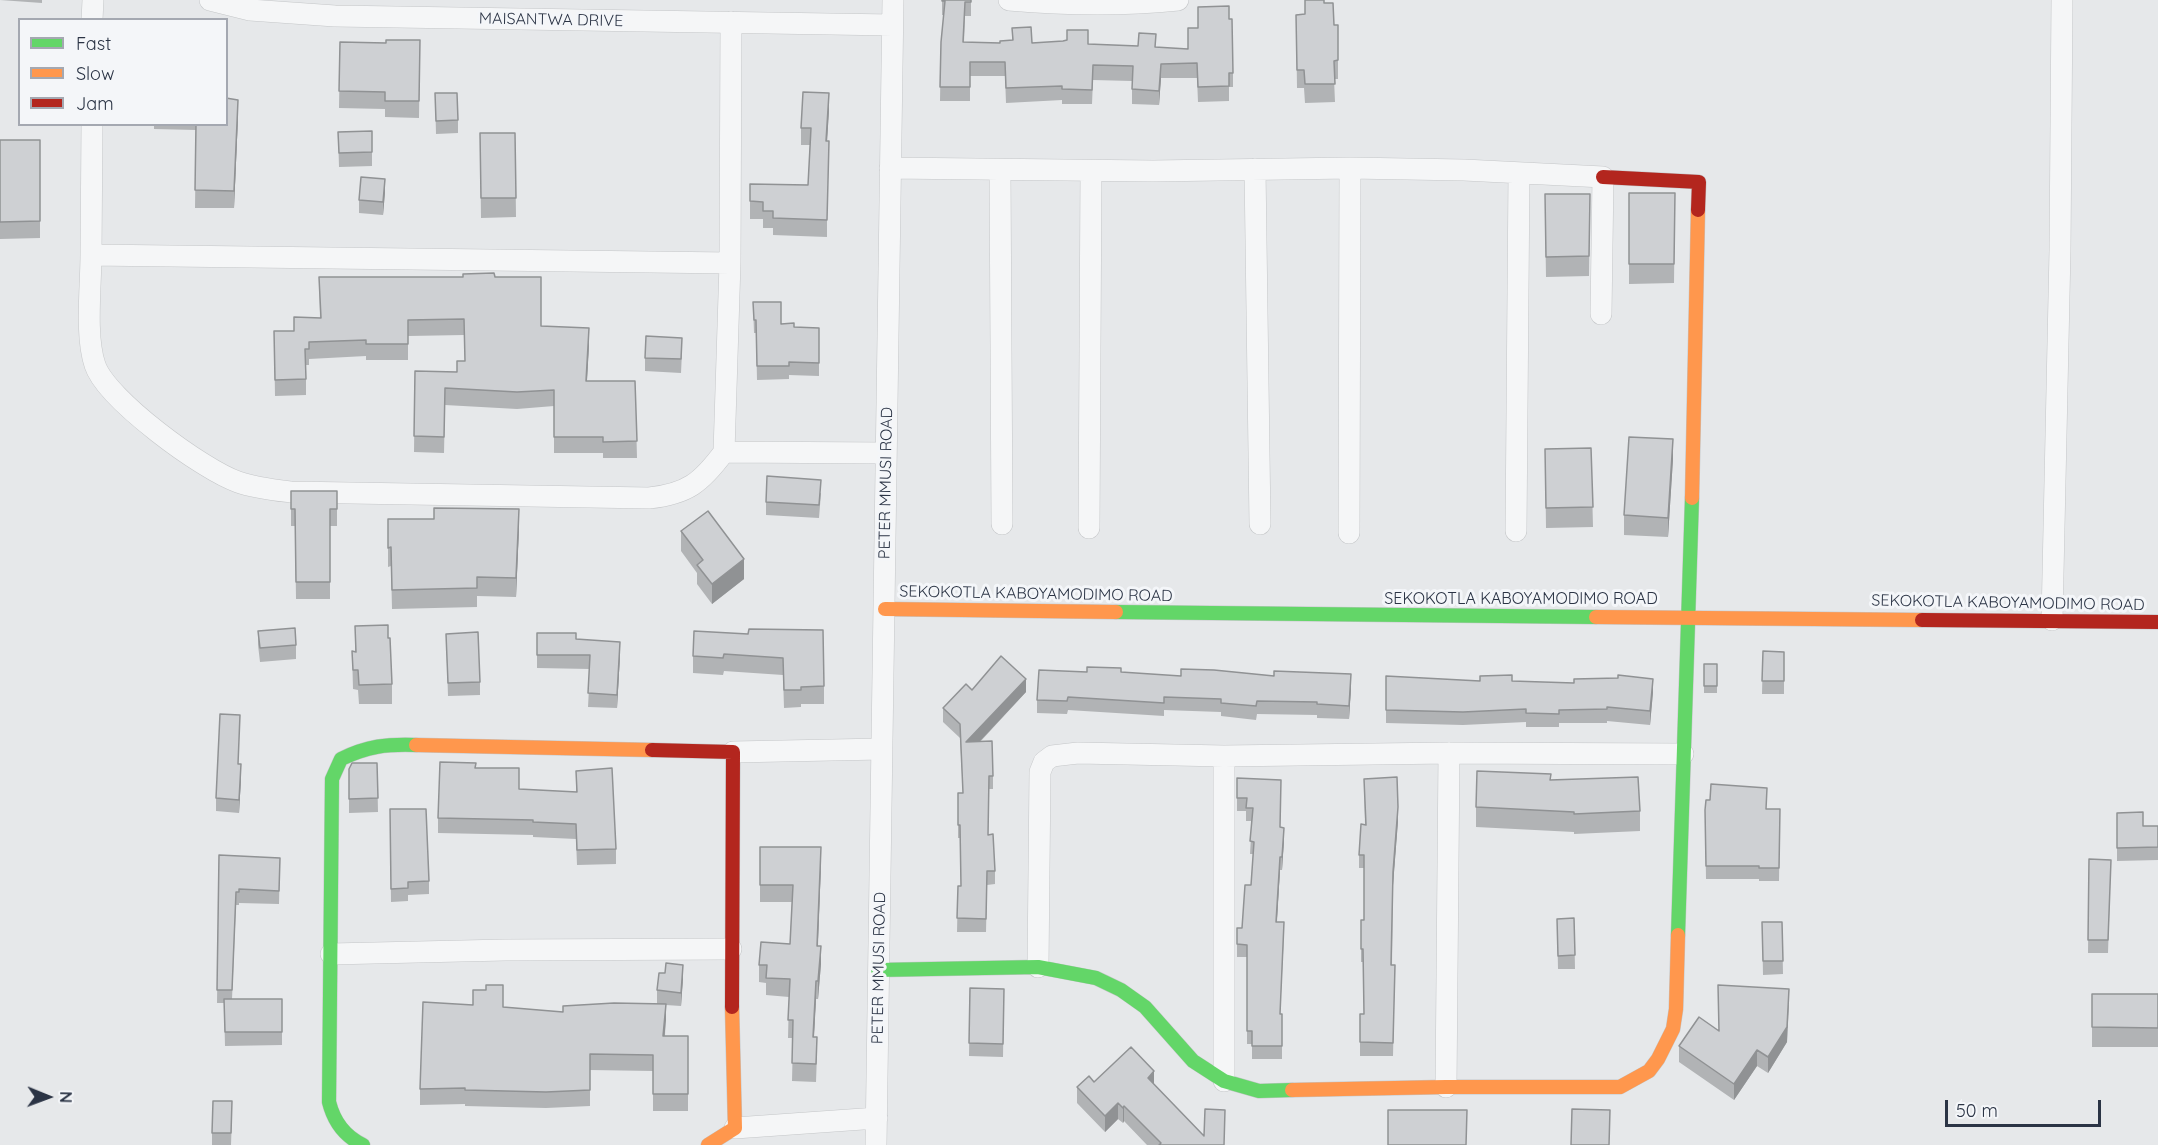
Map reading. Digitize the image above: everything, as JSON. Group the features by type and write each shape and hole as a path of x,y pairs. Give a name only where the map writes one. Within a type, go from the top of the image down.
{"street":[{"path":"93,0 93,18"},
{"name":"MAISANTWA DRIVE","path":"210,0 335,16 892,25"},
{"name":"PETER MMUSI ROAD","path":"876,1145 893,0"},
{"path":"1009,0 1064,5 1134,5 1178,0"},
{"path":"2052,620 2060,250 2062,0"},
{"path":"92,126 90,345 95,366 104,382 134,413 201,462 238,482 265,489 291,492 649,498 672,496 684,491 712,468 724,452 730,263 731,22"},
{"path":"878,970 1038,967 1096,978 1121,990 1145,1007 1193,1061 1224,1081 1259,1091 1446,1087 1620,1087 1648,1071 1658,1059 1673,1029 1676,1010 1689,617 1699,182 1350,168 1091,171 890,168"},
{"path":"1349,533 1350,168"},
{"path":"1255,169 1260,524"},
{"path":"1000,170 1002,524"},
{"path":"1089,528 1091,171"},
{"path":"1516,531 1519,173"},
{"path":"1601,314 1603,177"},
{"path":"91,255 730,263"},
{"path":"724,452 886,453"},
{"name":"SEKOKOTLA KABOYAMODIMO ROAD","path":"885,609 2158,622"},
{"path":"363,1145 340,1129 332,1114 330,1102 332,779 341,759 360,750 386,744 733,752 882,749"},
{"path":"733,752 731,949 735,1128"},
{"path":"1038,967 1040,772 1044,762 1052,756 1078,753 1224,756 1449,753 1683,754"},
{"path":"1446,1087 1449,753"},
{"path":"1224,756 1224,1081"},
{"path":"331,954 505,950 731,949"},
{"path":"708,1145 735,1128 876,1118"}],"building":[{"path":"942,0 971,0 971,2 965,2 963,42 1000,43 1000,41 1013,40 1012,28 1031,27 1032,43 1063,41 1067,40 1067,30 1088,30 1088,44 1138,46 1139,33 1156,34 1155,47 1188,49 1188,28 1198,28 1198,7 1229,6 1229,19 1232,19 1233,73 1229,73 1229,86 1198,87 1197,63 1161,64 1159,91 1132,89 1133,66 1093,65 1092,90 1062,89 1062,86 1006,88 1005,62 970,62 970,87 940,87 945,1"},
{"path":"1305,0 1324,0 1324,3 1333,3 1334,25 1338,25 1338,60 1334,61 1335,84 1305,84 1304,70 1297,70 1296,15 1305,14"},
{"path":"386,40 420,40 419,101 385,101 385,92 339,91 340,42 386,43"},
{"path":"803,92 829,93 826,141 829,141 827,220 773,218 773,211 763,211 763,202 750,201 750,184 808,185 811,128 801,128"},
{"path":"435,93 457,93 458,120 436,121"},
{"path":"228,98 238,100 234,191 195,190 196,126 228,126"},
{"path":"372,131 372,152 339,153 338,132"},
{"path":"480,133 515,133 516,198 481,198"},
{"path":"0,140 40,140 40,221 0,222"},
{"path":"361,177 385,179 383,202 359,200"},
{"path":"1629,193 1675,193 1674,264 1629,264"},
{"path":"1545,194 1590,194 1589,256 1546,257"},
{"path":"494,273 495,277 541,277 541,326 589,328 586,381 635,381 637,441 603,442 603,437 554,437 554,390 517,392 445,388 444,437 414,436 415,371 457,372 457,361 465,361 464,319 408,320 408,344 366,344 366,340 309,342 309,349 305,349 306,379 275,380 274,331 294,331 294,317 321,318 319,277 463,277 463,274"},
{"path":"753,302 781,302 781,324 794,323 794,327 819,328 819,363 789,362 789,366 757,366 756,320 754,320"},
{"path":"646,336 682,338 681,359 645,358"},
{"path":"1629,437 1673,439 1668,518 1624,515"},
{"path":"1591,448 1593,507 1546,508 1545,449"},
{"path":"767,476 821,480 819,505 766,502"},
{"path":"291,491 337,491 337,509 330,509 330,582 296,582 295,509 291,509"},
{"path":"434,508 519,509 516,578 477,577 477,588 392,590 388,519 434,519"},
{"path":"708,511 744,559 712,584 697,565 703,560 681,531"},
{"path":"388,625 392,684 359,685 358,670 353,670 352,651 356,652 355,626"},
{"path":"295,628 296,645 260,648 258,631"},
{"path":"749,629 823,630 824,686 784,690 783,658 724,654 723,658 693,656 694,631 748,634"},
{"path":"478,632 480,682 448,683 446,634"},
{"path":"537,633 576,633 576,639 620,642 617,695 588,693 590,655 537,655"},
{"path":"1763,651 1784,652 1784,681 1762,681"},
{"path":"1001,656 1026,679 966,742 992,741 993,776 989,776 988,835 993,834 995,871 987,871 986,919 957,918 958,886 961,886 958,793 963,793 960,724 943,708 966,684 972,690"},
{"path":"1704,664 1717,664 1717,686 1704,686"},
{"path":"1087,667 1121,668 1121,672 1181,676 1181,669 1274,676 1274,671 1351,674 1349,706 1317,704 1317,702 1257,701 1256,706 1221,703 1221,699 1164,697 1164,703 1068,697 1067,701 1037,700 1039,670 1087,672"},
{"path":"1512,675 1512,681 1574,683 1574,679 1618,678 1618,675 1653,679 1650,711 1607,707 1607,709 1559,710 1559,714 1526,713 1526,709 1463,712 1386,710 1386,676 1480,681 1480,676"},
{"path":"220,714 240,715 239,800 216,798"},
{"path":"440,762 476,763 475,768 519,768 519,789 577,792 576,771 612,768 616,849 577,850 576,824 533,822 533,820 438,818"},
{"path":"352,763 377,763 378,798 349,799 349,769"},
{"path":"1477,771 1551,774 1550,780 1638,777 1640,811 1574,814 1574,812 1476,807"},
{"path":"1397,777 1398,807 1393,872 1391,965 1395,965 1393,1043 1360,1042 1360,1014 1364,1014 1361,920 1364,920 1364,855 1359,855 1361,824 1366,825 1364,779"},
{"path":"1237,778 1281,780 1280,827 1284,828 1276,922 1284,922 1280,1014 1282,1014 1282,1046 1252,1046 1252,1031 1247,1031 1247,945 1237,944 1237,928 1242,928 1245,885 1251,885 1254,842 1250,841 1253,808 1246,808 1247,798 1237,798"},
{"path":"1711,784 1767,788 1766,809 1780,809 1779,868 1706,866 1705,810 1706,800 1710,800"},
{"path":"390,809 426,809 429,881 408,882 408,888 391,889"},
{"path":"2143,812 2143,826 2158,826 2158,847 2117,848 2117,813"},
{"path":"760,847 821,847 817,946 821,946 818,981 816,981 813,1037 817,1037 816,1064 792,1063 793,1020 788,1020 790,979 766,978 767,965 759,965 761,942 790,944 793,885 760,885"},
{"path":"219,855 280,858 279,891 239,889 239,892 236,892 232,990 217,990"},
{"path":"2089,859 2111,860 2108,940 2088,940"},
{"path":"1574,918 1575,955 1558,956 1557,919"},
{"path":"1762,922 1782,922 1783,961 1763,961"},
{"path":"666,963 683,965 681,993 657,990 659,973 665,973"},
{"path":"486,985 503,985 503,1007 563,1012 563,1006 614,1003 666,1004 663,1036 688,1036 688,1094 653,1094 653,1055 590,1054 590,1090 546,1092 465,1090 465,1088 420,1089 423,1002 473,1005 473,990 486,990"},
{"path":"1718,985 1789,989 1787,1027 1768,1057 1757,1050 1734,1084 1679,1046 1699,1017 1719,1031"},
{"path":"970,988 1004,989 1003,1044 969,1043"},
{"path":"2092,994 2158,994 2158,1028 2092,1027"},
{"path":"224,999 282,999 282,1032 225,1032"},
{"path":"1131,1047 1154,1071 1148,1078 1204,1136 1205,1109 1225,1110 1224,1145 1159,1145 1161,1143 1124,1106 1123,1108 1118,1103 1105,1116 1077,1087 1089,1076 1094,1082"},
{"path":"213,1101 232,1101 231,1133 212,1133"},
{"path":"1572,1109 1610,1110 1609,1145 1571,1145"},
{"path":"1388,1110 1467,1110 1466,1145 1388,1145"}],"traffic: fast":[{"path":"1678,935 1692,498"},
{"path":"1116,612 1596,617"},
{"path":"363,1145 341,1128 329,1102 332,779 341,759 360,751 395,745 416,745"},
{"path":"878,970 1038,967 1096,978 1121,990 1145,1007 1193,1061 1224,1081 1259,1091 1292,1090"}],"traffic: slow":[{"path":"1692,498 1698,210"},
{"path":"885,609 1116,612"},
{"path":"1596,617 1922,620"},
{"path":"416,745 652,750"},
{"path":"1292,1090 1620,1087 1649,1071 1658,1059 1673,1029 1676,1009 1678,935"},
{"path":"708,1145 735,1128 732,1007"}],"traffic: jam":[{"path":"1603,177 1699,182 1698,210"},
{"path":"1922,620 2158,622"},
{"path":"652,750 733,752 732,1007"}]}
